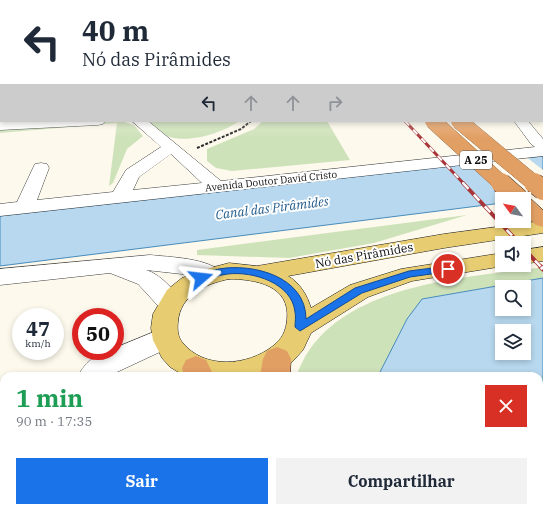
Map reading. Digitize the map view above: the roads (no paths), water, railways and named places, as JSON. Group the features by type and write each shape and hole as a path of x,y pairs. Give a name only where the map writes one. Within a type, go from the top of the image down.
{"highway":[{"name":"A 25","path":"434,122 511,192"},
{"name":"A 25","path":"460,122 543,190"},
{"path":"531,210 543,221"}],"main road":[{"name":"Nó das Pirâmides","path":"257,273 342,260 444,241 543,228"},
{"path":"531,256 543,254"},
{"path":"300,327 358,291 387,281 409,274 495,261"},
{"name":"Nó das Pirâmides","path":"198,372 180,360 167,343 163,325 167,308 178,293 192,282 210,274 229,271 267,275 282,284 294,296 300,311 300,327 293,344 276,368 240,372"}],"street":[{"path":"0,126 68,122"},
{"path":"139,122 218,187"},
{"path":"522,122 536,140 543,145"},
{"path":"120,196 132,174 176,151"},
{"name":"Avenida Doutor David Cristo","path":"0,210 543,152"},
{"path":"25,207 41,168"},
{"path":"0,277 150,262 195,268 210,274"},
{"path":"113,266 146,278 170,303"},
{"path":"98,372 107,364 166,338"}],"water":[{"name":"Canal das Pirâmides","path":"543,156 543,198 531,198 531,192 495,192 495,204 0,266 0,216"},
{"path":"543,278 543,372 380,372 407,319 422,299 495,286 495,316 531,316 531,280"}],"railway":[{"path":"406,122 464,184"},
{"path":"463,183 512,236"},
{"path":"531,256 542,268"}]}
